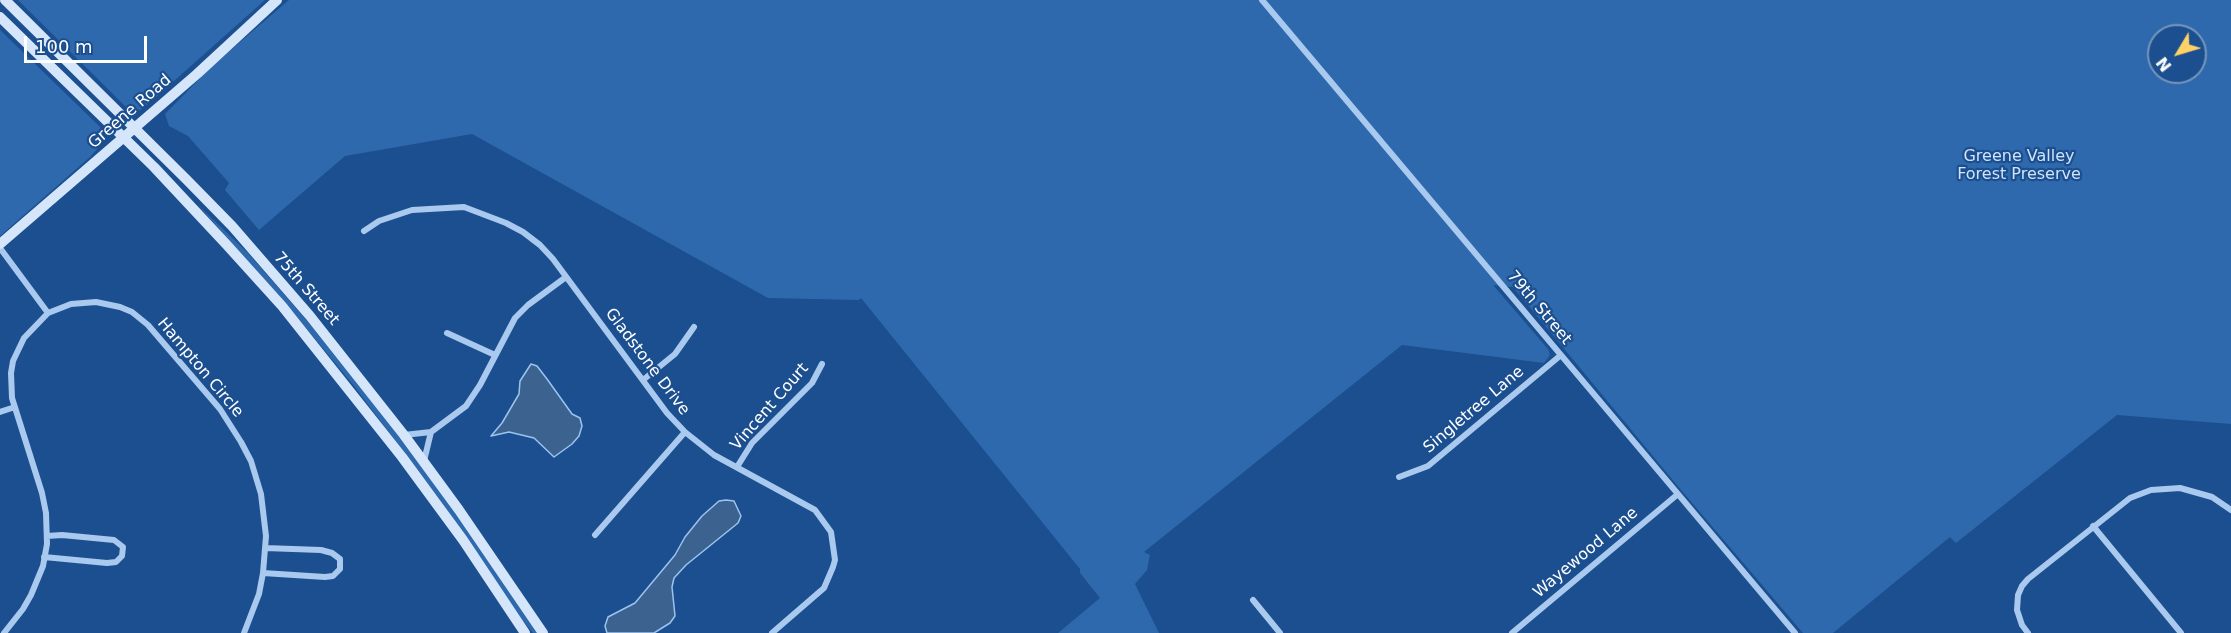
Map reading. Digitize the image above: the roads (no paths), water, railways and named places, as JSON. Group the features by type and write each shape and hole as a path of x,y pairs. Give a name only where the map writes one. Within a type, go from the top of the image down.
{"main road":[{"name":"75th Street","path":"5,0 232,226 278,279 343,356 424,461 490,553 543,633"},
{"name":"Greene Road","path":"0,246 277,0"},
{"name":"75th Street","path":"0,17 124,137 226,244 336,371 434,499 525,633"}],"street":[{"name":"79th Street","path":"1262,0 1795,633"},
{"name":"Gladstone Drive","path":"364,231 379,221 412,210 464,207 523,232 547,252 667,413 685,432 700,446 815,510 827,524 834,543 835,560 824,588 772,633"},
{"path":"0,246 48,313"},
{"path":"404,435 431,432 466,406 480,386 515,318 528,305 566,277"},
{"name":"Hampton Circle","path":"4,633 31,596 44,557 47,536 42,493 10,386 13,361 24,338 48,313 70,304 96,302 132,312 148,325 220,409 251,461 261,494 265,548 259,594 244,633"},
{"path":"643,380 675,354 694,327"},
{"path":"447,333 495,355"},
{"name":"Singletree Lane","path":"1400,477 1428,466 1561,355"},
{"name":"Vincent Court","path":"737,467 752,443 812,383 822,364"},
{"path":"0,412 15,407"},
{"path":"424,461 431,432"},
{"path":"595,535 685,432"},
{"path":"2028,633 2022,626 2017,610 2018,595 2022,586 2130,498 2151,490 2180,488 2198,491 2212,497 2231,510"},
{"name":"Wayewood Lane","path":"1512,633 1678,495"},
{"path":"2093,526 2181,633"},
{"path":"44,557 107,563 116,562 122,556 123,547 114,540 62,535 47,536"},
{"path":"263,573 325,577 333,576 340,569 340,559 332,553 321,550 265,548"},
{"path":"1253,600 1280,633"}],"park label":[{"name":"Greene Valley Forest Preserve","path":"2019,166"}]}
